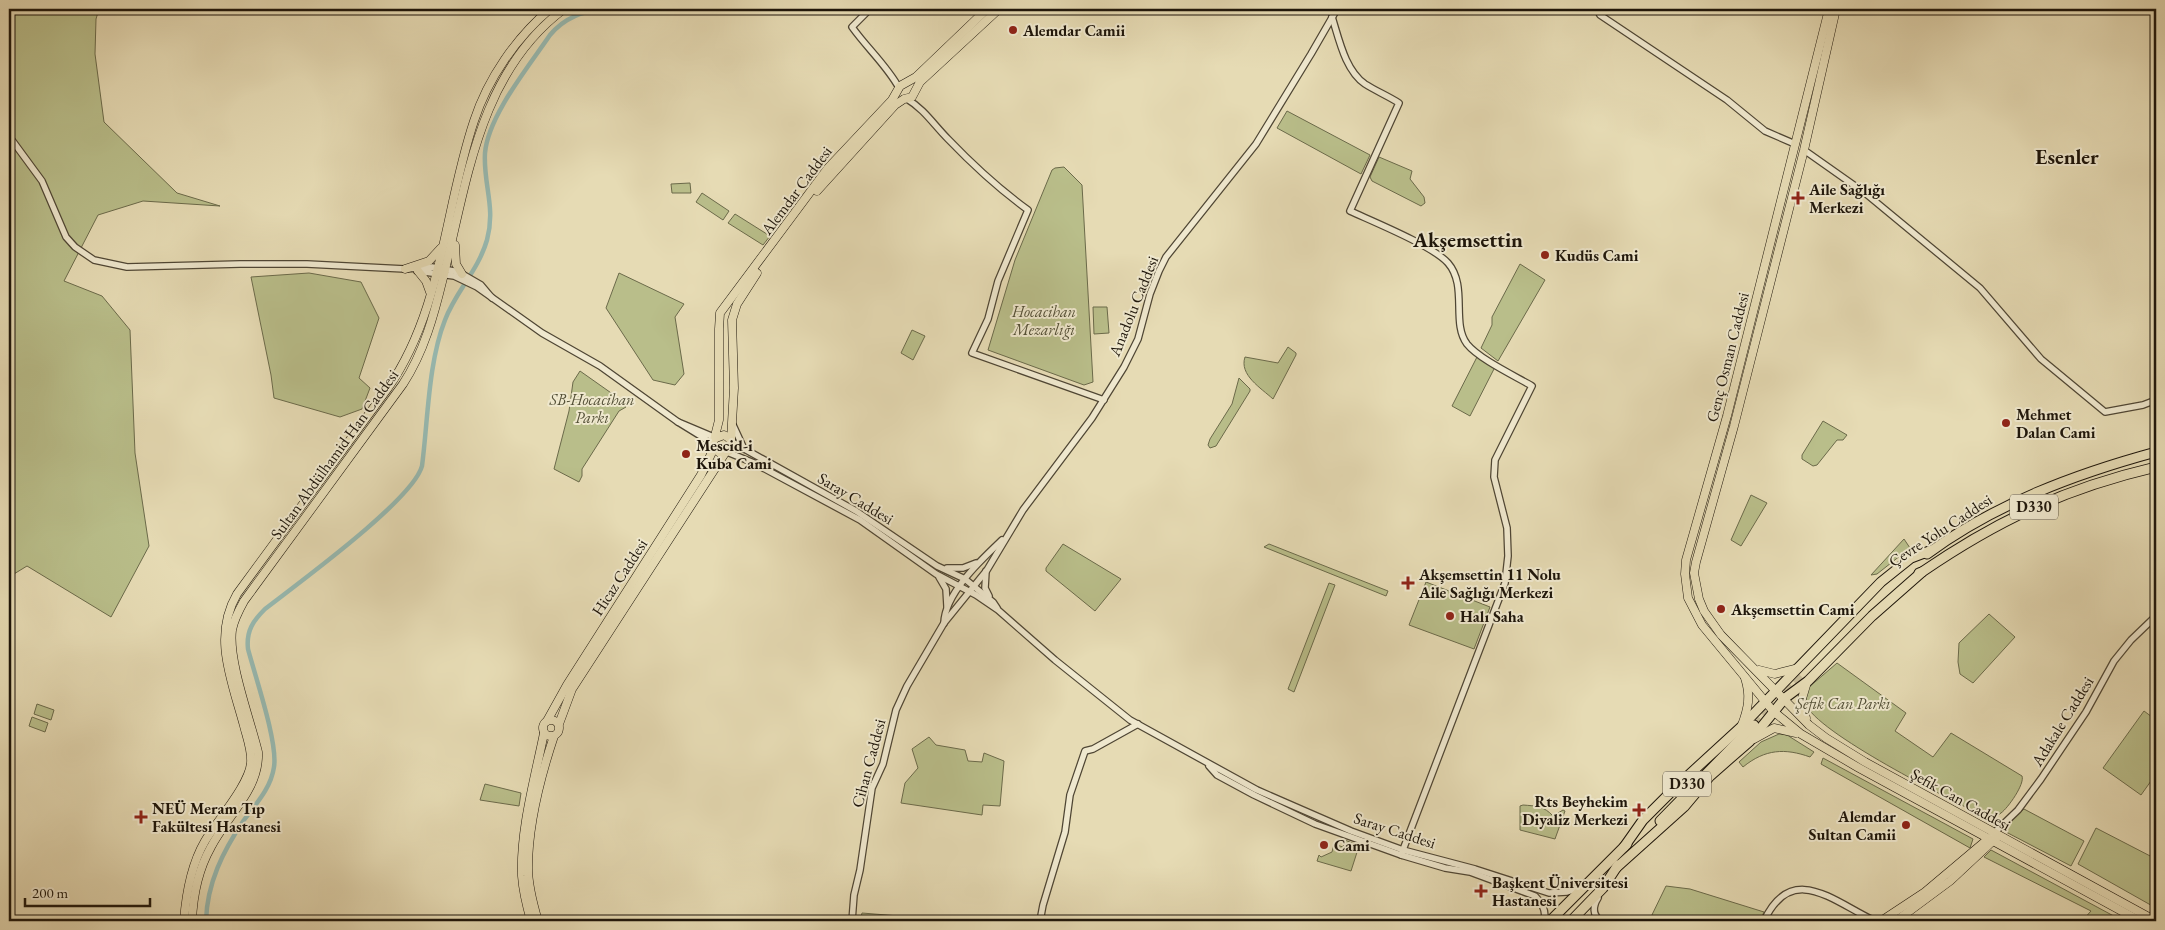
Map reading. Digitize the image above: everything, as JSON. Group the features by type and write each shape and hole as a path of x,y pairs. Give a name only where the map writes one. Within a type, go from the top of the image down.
{"highway":[{"name":"Çevre Yolu Caddesi","path":"1802,674 1881,582 1911,558 1932,550 2003,507 2030,495 2081,475 2156,452"},
{"name":"Çevre Yolu Caddesi","path":"1802,674 1922,572 1964,544 2026,510 2092,485 2156,467"},
{"path":"1624,847 1643,820 1741,727 1776,689 1802,674"},
{"path":"1571,921 1603,888 1616,868 1684,807 1710,776 1750,741 1802,674"},
{"name":"D330","path":"1550,921 1751,723 1616,868"}],"main road":[{"name":"Sultan Abdülhamid Han Caddesi","path":"192,921 195,890 204,860 216,838 248,790 258,768 258,752 232,652 232,629 236,615 244,601 407,378 428,334 445,242 470,136 486,92 502,63 521,38 550,9"},
{"name":"Sultan Abdülhamid Han Caddesi","path":"184,921 187,892 197,858 207,838 244,782 250,767 250,748 225,650 224,630 228,611 238,594 400,372 420,332 430,298 455,231 478,135 495,94 512,63 528,42 564,9"},
{"name":"Alemdar Caddesi","path":"723,311 828,168 902,87 916,77 987,9"},
{"path":"906,99 900,96 902,87 914,91 999,9"},
{"name":"Genç Osman Caddesi","path":"1758,692 1709,634 1691,606 1686,587 1686,564 1729,406 1829,9"},
{"name":"Genç Osman Caddesi","path":"1769,681 1721,635 1704,610 1696,588 1695,568 1734,426 1804,150 1836,9"},
{"name":"Alemdar Caddesi","path":"731,441 734,374 733,318 739,300 816,192 895,105 912,97 914,91"},
{"path":"455,231 456,263 462,276"},
{"path":"405,269 429,261 445,242"},
{"path":"418,271 429,286 430,298"},
{"path":"716,438 724,435 731,441 731,449 726,453 718,452 714,448 719,420 720,319 723,311 730,311 733,318 727,324 722,323 720,319"},
{"name":"Hicaz Caddesi","path":"547,721 566,685 701,475 714,448"},
{"name":"Hicaz Caddesi","path":"559,724 572,688 726,453"},
{"path":"1752,666 1761,671 1775,674 1802,674 1801,702 1803,713 1809,725"},
{"path":"1741,727 1748,704 1747,686 1743,674"},
{"name":"Şefik Can Caddesi","path":"1769,681 1809,725 1826,738 2140,921"},
{"name":"Şefik Can Caddesi","path":"1758,692 1773,711 1803,735 2156,921"},
{"path":"531,921 522,877 528,810 544,733 543,725 547,721 555,720 559,724 559,730 554,736 534,814 529,852 528,870 538,921"},
{"path":"1750,741 1774,728 1803,735"},
{"path":"544,733 548,736 554,736"},
{"path":"1881,921 1925,892 1994,837"},
{"path":"1896,921 1950,880 1994,837"}],"street":[{"path":"870,9 852,27 874,56 902,87"},
{"name":"Anadolu Caddesi","path":"969,592 987,570 1004,538 1104,400 1124,367 1138,339 1150,294 1166,257 1256,144 1337,9"},
{"path":"1597,9 1600,15 1727,100 1765,131 1795,144"},
{"path":"1332,17 1342,51 1355,73 1364,83 1399,103 1350,211 1435,252 1448,263 1457,277 1462,334 1467,344 1475,352 1532,386 1495,460 1494,477 1507,528 1508,556 1505,583 1402,852"},
{"path":"914,91 920,106 947,138 1000,190 1028,210 998,281 988,319 972,353 1104,400"},
{"path":"906,99 920,106"},
{"path":"9,136 42,181 66,237 75,247 94,260 127,267 307,264 441,271 462,276 542,333 600,366 678,422 704,438 714,448"},
{"path":"1804,150 1865,193 1980,288 2041,359 2105,412 2143,405 2156,400"},
{"path":"405,269 441,271"},
{"path":"678,422 716,438"},
{"path":"732,423 737,437 745,450"},
{"name":"Saray Caddesi","path":"731,441 856,511 937,566 965,579 993,602 998,610"},
{"name":"Saray Caddesi","path":"726,453 754,463 860,520 936,574 998,610 1055,660 1138,724 1206,763 1217,775 1295,815 1445,868 1470,872 1535,896 1541,902 1546,913 1544,921"},
{"name":"Anadolu Caddesi","path":"959,587 981,560 1004,538"},
{"path":"937,566 963,568 981,560"},
{"path":"987,570 985,588 993,602"},
{"path":"936,574 946,589 947,607"},
{"name":"Cihan Caddesi","path":"944,623 947,607 959,587"},
{"name":"Cihan Caddesi","path":"852,921 854,895 860,870 872,788 883,764 896,710 907,686 944,623 969,592"},
{"name":"Adakale Caddesi","path":"1994,837 2018,810 2041,779 2086,712 2114,661 2131,640 2156,616"},
{"path":"1040,918 1065,832 1070,795 1078,776 1081,758 1085,751 1138,724"},
{"name":"Saray Caddesi","path":"1402,852 1475,869 1549,893 1567,892 1584,886"},
{"path":"1601,921 1597,918 1593,905 1603,888"},
{"path":"1764,921 1777,899 1794,890 1810,888 1875,921"}],"green space":[{"path":"9,9 99,9 96,19 95,54 104,122 177,193 220,206 143,201 98,215 64,281 102,296 130,330 135,453 149,546 111,617 27,566 9,577"},
{"path":"1287,111 1370,155 1361,174 1277,128"},
{"path":"1379,157 1412,171 1410,179 1424,197 1425,203 1421,206 1372,181 1370,177"},
{"name":"Hocacihan Mezarlığı","path":"1064,167 1082,185 1093,382 1084,385 988,350 1015,260 1052,170"},
{"path":"690,183 691,193 672,193 671,184"},
{"path":"702,193 729,211 723,220 696,202"},
{"path":"735,214 770,236 763,245 728,223"},
{"path":"1520,264 1545,280 1498,361 1481,348 1492,325 1492,317"},
{"path":"309,273 361,282 379,318 359,378 370,388 362,409 340,417 274,398 251,277"},
{"path":"619,273 684,304 675,317 684,374 675,385 653,380 606,308"},
{"path":"1093,307 1107,307 1109,333 1094,334"},
{"path":"912,330 925,336 913,360 901,353"},
{"path":"1288,347 1296,355 1273,399 1257,386 1248,375 1244,364 1245,357 1278,363"},
{"path":"1477,357 1495,367 1470,416 1452,406"},
{"name":"SB-Hocacihan Parkı","path":"580,371 624,402 626,407 619,411 582,469 582,476 579,482 554,469 569,411 573,382"},
{"path":"1239,378 1250,391 1216,446 1210,448 1208,445 1210,439 1232,404"},
{"path":"1823,421 1847,435 1843,440 1837,440 1817,465 1813,466 1802,459 1802,455"},
{"path":"1751,495 1767,503 1741,546 1731,540"},
{"path":"1904,539 1910,548 1877,574 1871,575"},
{"path":"1063,544 1121,579 1095,611 1046,571 1046,568"},
{"path":"1269,544 1388,591 1386,596 1264,547"},
{"name":"Halı Saha","path":"1426,582 1490,607 1474,649 1409,625"},
{"path":"1329,583 1335,585 1294,692 1288,689"},
{"path":"1989,614 2015,637 1973,683 1960,674 1958,662 1959,643"},
{"name":"Şefik Can Parkı","path":"1837,663 1906,713 1895,731 1933,757 1951,733 2022,776 2019,790 2008,806 1997,815 1985,817 1858,748 1815,716 1805,703 1808,688"},
{"path":"37,704 54,710 51,720 34,714"},
{"path":"2144,711 2156,720 2156,774 2141,795 2103,768"},
{"path":"32,717 48,723 45,732 29,726"},
{"path":"1779,734 1787,735 1814,752 1810,757 1792,752 1775,752 1759,757 1743,767 1739,762 1761,742"},
{"path":"929,737 936,745 965,750 968,761 982,762 984,753 1004,761 1000,806 983,805 982,815 901,803 905,783 918,768 912,749"},
{"path":"1823,758 1973,839 1970,848 1821,764"},
{"path":"485,784 521,793 519,806 480,800"},
{"path":"1520,806 1543,808 1553,816 1563,810 1565,811 1555,839 1520,830"},
{"path":"2024,809 2084,841 2071,866 2006,832 2006,826"},
{"path":"2096,828 2156,859 2156,908 2078,864"},
{"path":"1345,840 1359,846 1351,871 1317,861 1319,855 1321,857 1332,852 1334,844 1343,847"},
{"path":"1991,850 2123,921 2109,921 2100,916 2095,921 2082,921 2091,911 1984,857"},
{"path":"1666,886 1690,889 1764,912 1760,921 1649,921"},
{"path":"862,913 936,919 942,921 860,921"}],"waterway":[{"path":"206,921 209,894 223,856 236,832 266,789 274,767 273,742 248,649 248,637 251,627 265,609 377,520 414,481 422,466 429,392 439,337 445,320 478,262 487,240 490,206 485,153 493,123 521,76 550,35 569,19 590,11 607,9"}],"tunnel":[{"path":"1786,693 1804,676"},
{"path":"1754,725 1775,704"}],"place":[{"name":"Alemdar Camii","path":"1013,30"},
{"name":"Aile Sağlığı Merkezi","path":"1798,198"},
{"name":"Kudüs Cami","path":"1545,255"},
{"name":"Mehmet Dalan Cami","path":"2006,423"},
{"name":"Mescid-i Kuba Cami","path":"686,454"},
{"name":"Akşemsettin 11 Nolu Aile Sağlığı Merkezi","path":"1408,583"},
{"name":"Akşemsettin Cami","path":"1721,609"},
{"name":"Halı Saha","path":"1450,616"},
{"name":"Rts Beyhekim Diyaliz Merkezi","path":"1639,810"},
{"name":"NEÜ Meram Tıp Fakültesi Hastanesi","path":"141,817"},
{"name":"Alemdar Sultan Camii","path":"1906,825"},
{"name":"Cami","path":"1324,845"},
{"name":"Başkent Üniversitesi Hastanesi","path":"1481,891"}],"district":[{"name":"Esenler","path":"2067,157"},
{"name":"Akşemsettin","path":"1468,240"}]}
